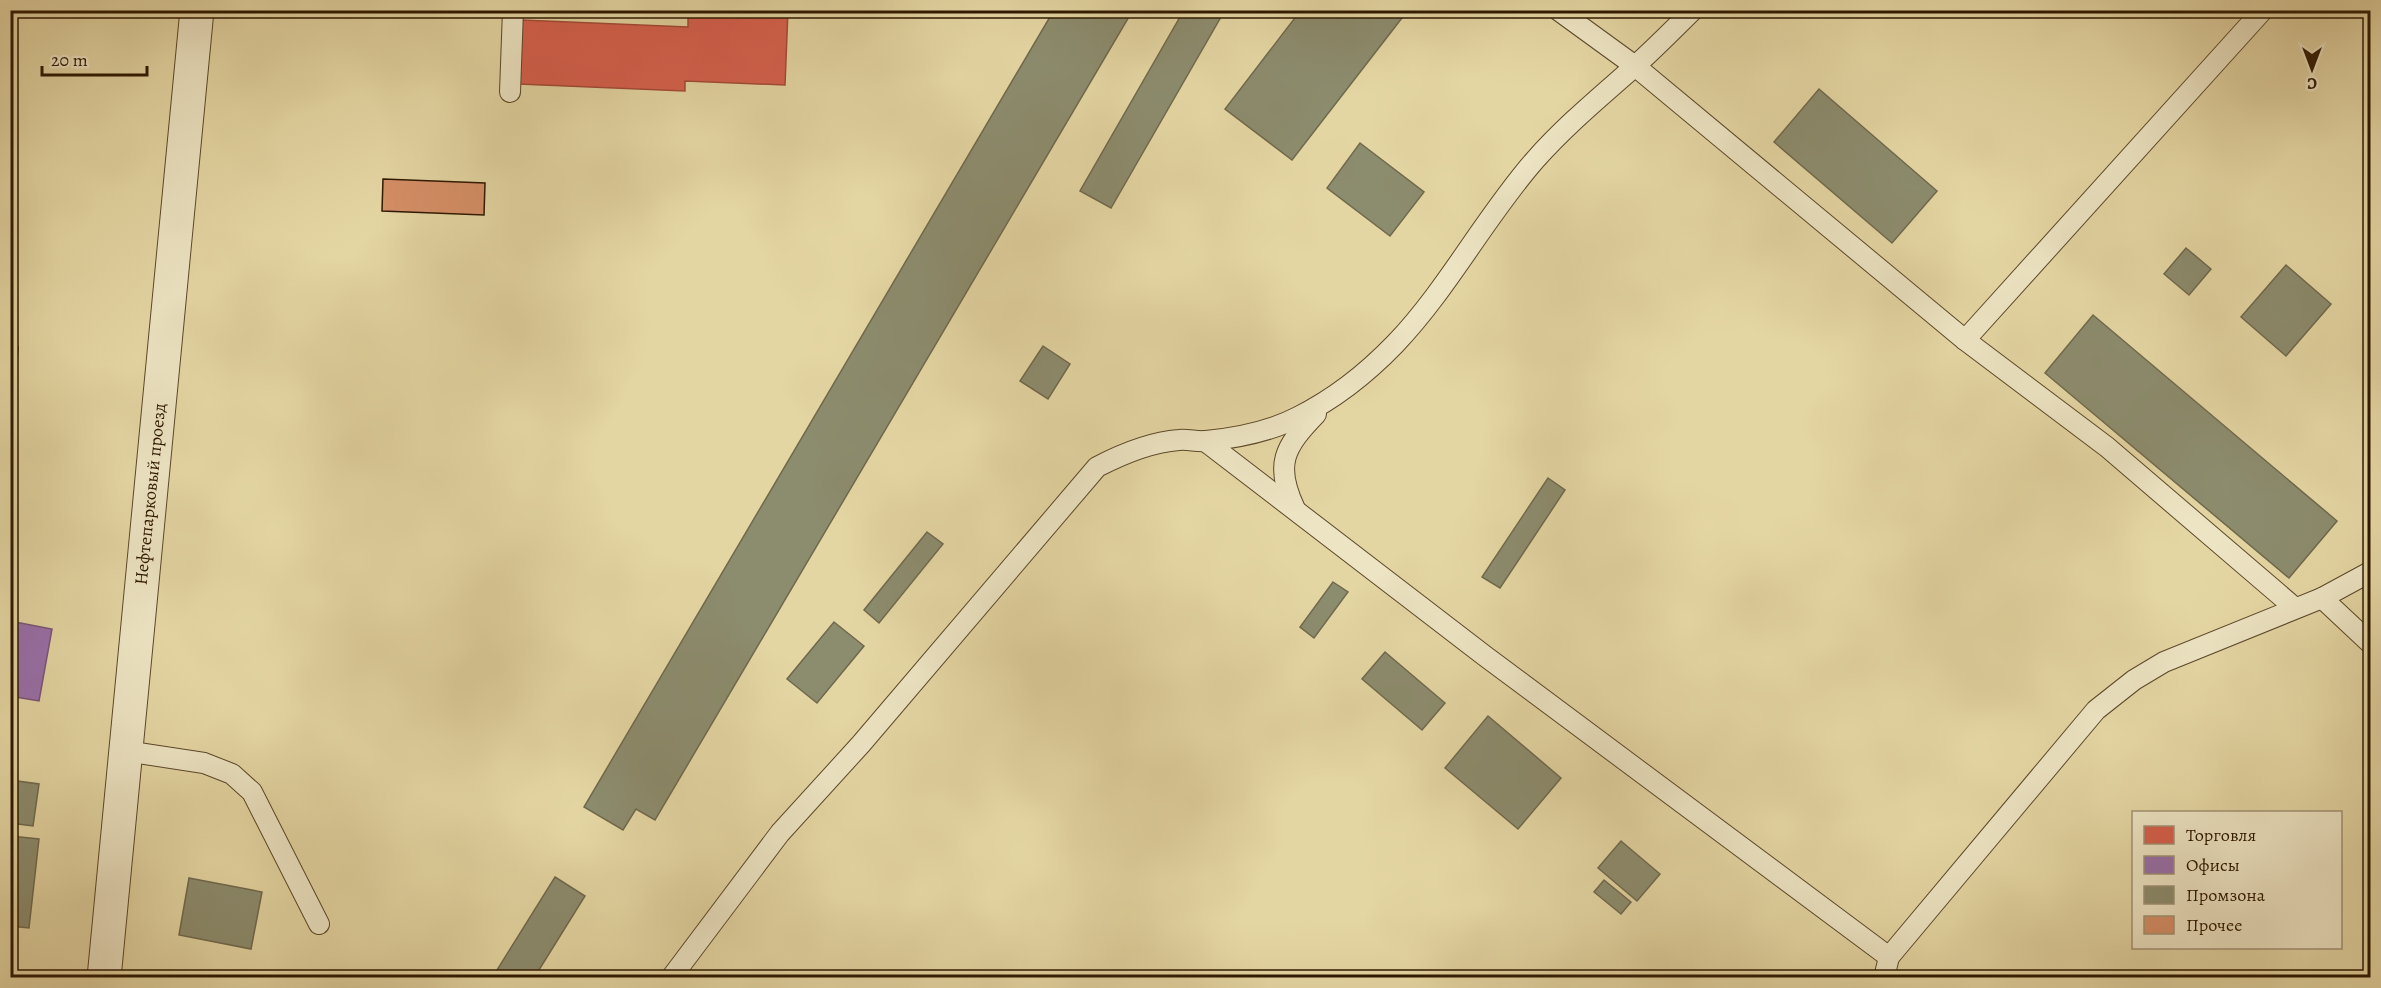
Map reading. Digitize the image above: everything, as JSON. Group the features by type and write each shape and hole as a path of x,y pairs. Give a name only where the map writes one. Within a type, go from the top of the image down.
{"street":[{"name":"Нефтепарковый проезд","path":"104,978 197,10"}],"lane":[{"path":"510,92 513,10"},
{"path":"1557,10 1635,66 1965,340 2107,447 2295,608"},
{"path":"670,978 780,833 861,744 1098,467 1117,456 1145,447 1178,440 1205,441 1263,431 1296,418 1335,395 1373,366 1404,334 1534,161 1564,129 1635,66 1693,10"},
{"path":"1965,340 2263,10"},
{"path":"1296,512 1287,492 1283,472 1284,456 1289,444 1301,429 1335,395"},
{"path":"1205,441 1485,656 1889,957"},
{"path":"1884,978 1889,957 2096,710 2134,680 2164,662 2322,598 2370,572"},
{"path":"2322,598 2370,644"},
{"path":"125,751 204,763 232,774 252,792 319,924"}],"building: Торговля":[{"path":"688,10 788,10 785,85 685,81 685,91 519,84 522,20 688,27"}],"building: Офисы":[{"path":"10,621 52,629 39,701 10,696"}],"building: Промзона":[{"path":"1054,10 1133,10 655,820 636,809 623,830 584,807"},
{"path":"1184,10 1225,10 1111,208 1080,191"},
{"path":"1301,10 1400,10 1405,14 1292,160 1225,109"},
{"path":"1819,89 1937,191 1892,243 1774,142"},
{"path":"1360,143 1424,192 1390,236 1327,188"},
{"path":"2186,248 2211,269 2189,295 2164,274"},
{"path":"2286,265 2331,304 2286,356 2241,317"},
{"path":"2093,315 2337,521 2289,578 2045,373"},
{"path":"1043,346 1070,364 1048,399 1020,381"},
{"path":"1548,478 1565,490 1500,588 1482,577"},
{"path":"927,532 943,544 879,623 864,610"},
{"path":"1333,582 1348,592 1314,638 1300,627"},
{"path":"834,622 864,646 817,703 787,679"},
{"path":"1385,652 1445,703 1422,730 1362,679"},
{"path":"1488,716 1561,778 1518,829 1445,768"},
{"path":"10,780 39,784 33,826 10,823"},
{"path":"10,836 39,839 29,928 10,926"},
{"path":"1621,841 1660,874 1637,901 1598,868"},
{"path":"555,877 585,896 534,978 492,978"},
{"path":"189,878 262,892 251,949 179,935"},
{"path":"1604,880 1631,902 1621,914 1594,892"}],"building: Прочее":[{"path":"383,179 485,183 484,215 382,211"},
{"path":"10,347 18,347 16,378 10,378"}]}
